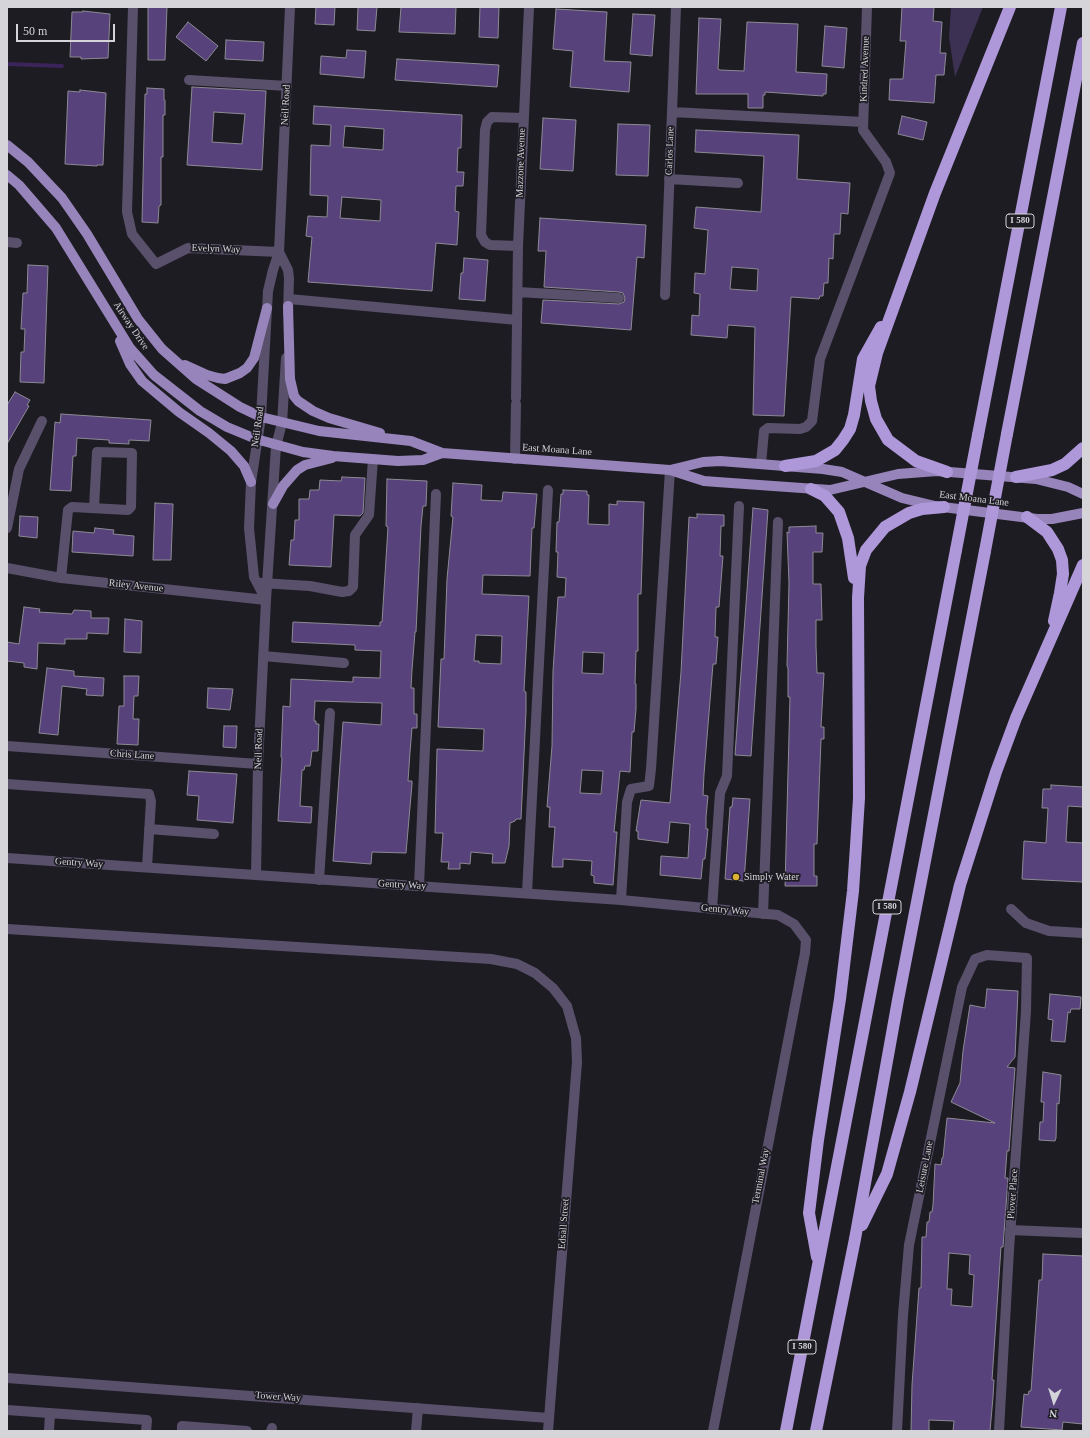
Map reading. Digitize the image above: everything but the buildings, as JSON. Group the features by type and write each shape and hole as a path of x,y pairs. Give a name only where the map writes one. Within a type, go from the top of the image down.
{"highway":[{"path":"947,472 916,461 896,448 888,440 876,419 869,386 877,354 894,305 1010,7"},
{"name":"I 580","path":"786,1431 1061,7"},
{"name":"I 580","path":"816,1431 855,1239 900,992 1083,43"},
{"path":"785,466 816,461 835,450 843,440 850,429 854,415 863,359 894,305"},
{"path":"1016,477 1052,470 1065,464 1083,448"},
{"path":"811,489 832,503 844,522 858,598"},
{"path":"819,1264 809,1213 818,1140 840,993 856,846 859,744 858,598 860,566 866,550 874,538 885,527 908,513 922,509 944,508"},
{"path":"1027,518 1048,532 1058,549 1062,560 1063,574 1060,594 1046,653"},
{"path":"855,1239 886,1174 910,1092 960,885 984,810 1016,718 1046,653 1083,565"}],"main road":[{"name":"Airway Drive","path":"7,145 43,177 66,203 87,234 138,319 162,349 196,379 240,407 266,419"},
{"name":"Airway Drive","path":"7,175 19,185 56,228 130,348 154,376 214,420 256,439 276,446"},
{"path":"289,302 290,379 294,396 298,401 313,411 329,418 411,441"},
{"path":"162,349 181,362 207,375 225,379 233,377 247,368 254,358 267,308"},
{"path":"108,314 130,364 139,377 169,405 231,451 244,466 251,482"},
{"name":"East Moana Lane","path":"266,419 319,431 411,441 442,453 670,470 704,481 830,490 912,472 947,472 1016,477 1052,482 1083,494"},
{"name":"East Moana Lane","path":"276,446 303,452 342,457 398,461 423,460 442,453"},
{"path":"273,504 283,486 297,470 315,462 342,457"},
{"name":"East Moana Lane","path":"670,470 703,462 785,466 842,472 866,481 902,498 944,508 1027,518 1052,518 1083,513"}],"street":[{"name":"Evelyn Way","path":"133,7 127,212 132,234 156,264 188,248 279,252"},
{"name":"Neil Road","path":"262,583 254,577 250,528 251,482 256,439 266,419 267,308 271,277 279,252 290,7"},
{"name":"Mazzone Avenue","path":"514,459 518,246 529,7"},
{"name":"Carlos Lane","path":"665,295 676,7"},
{"name":"Kindred Avenue","path":"863,126 867,7"},
{"path":"189,80 287,86"},
{"path":"672,112 863,126 886,162 890,173 820,359 812,422 806,427 800,429 768,428 764,431 761,464"},
{"path":"518,246 490,245 485,242 481,235 485,130 487,122 492,118 523,118"},
{"path":"669,179 738,183"},
{"name":"Neil Road","path":"256,875 258,764 266,600 262,583 273,504 276,446 282,423 289,302 288,270 279,252"},
{"path":"518,292 619,298"},
{"path":"289,302 517,320"},
{"path":"7,528 19,469 42,421"},
{"path":"61,578 68,510 72,507 128,510 131,507 132,453 97,452 94,508"},
{"path":"262,583 310,586 342,592 349,591 353,587 355,535 369,515 373,459"},
{"path":"621,900 627,802 631,789 649,786 651,769 670,470"},
{"path":"526,893 548,490"},
{"path":"418,886 436,494"},
{"path":"712,909 720,793 727,776 739,506"},
{"path":"763,914 778,522"},
{"name":"Riley Avenue","path":"7,568 61,578 266,600"},
{"path":"263,656 344,663"},
{"path":"320,880 330,713"},
{"name":"Chris Lane","path":"7,746 258,764"},
{"path":"7,784 145,792 151,796 147,867"},
{"path":"150,829 214,834"},
{"name":"Gentry Way","path":"7,858 621,900 763,914 786,918 794,924"},
{"path":"1011,909 1026,923 1049,931 1083,933"},
{"name":"Terminal Way","path":"713,1431 805,953 806,940 794,924"},
{"name":"Edsall Street","path":"7,929 492,960 517,964 536,973 553,988 567,1006 576,1038 577,1062 548,1431"},
{"name":"Leisure Lane","path":"897,1431 903,1315 910,1245 962,987 975,959 987,955 1027,958"},
{"name":"Plover Place","path":"999,1431 1010,1230 1026,1011 1027,958"},
{"path":"1010,1230 1083,1233"},
{"name":"Tower Way","path":"7,1378 549,1418"},
{"path":"416,1431 418,1408"},
{"path":"7,1410 147,1420 146,1431"},
{"path":"49,1431 50,1413"},
{"path":"182,1431 182,1426 247,1431"}],"shaded area":[{"path":"951,7 983,7 955,77 949,37"}],"waterway":[{"path":"7,64 62,66"}],"place":[{"name":"Simply Water","path":"736,877"}]}
